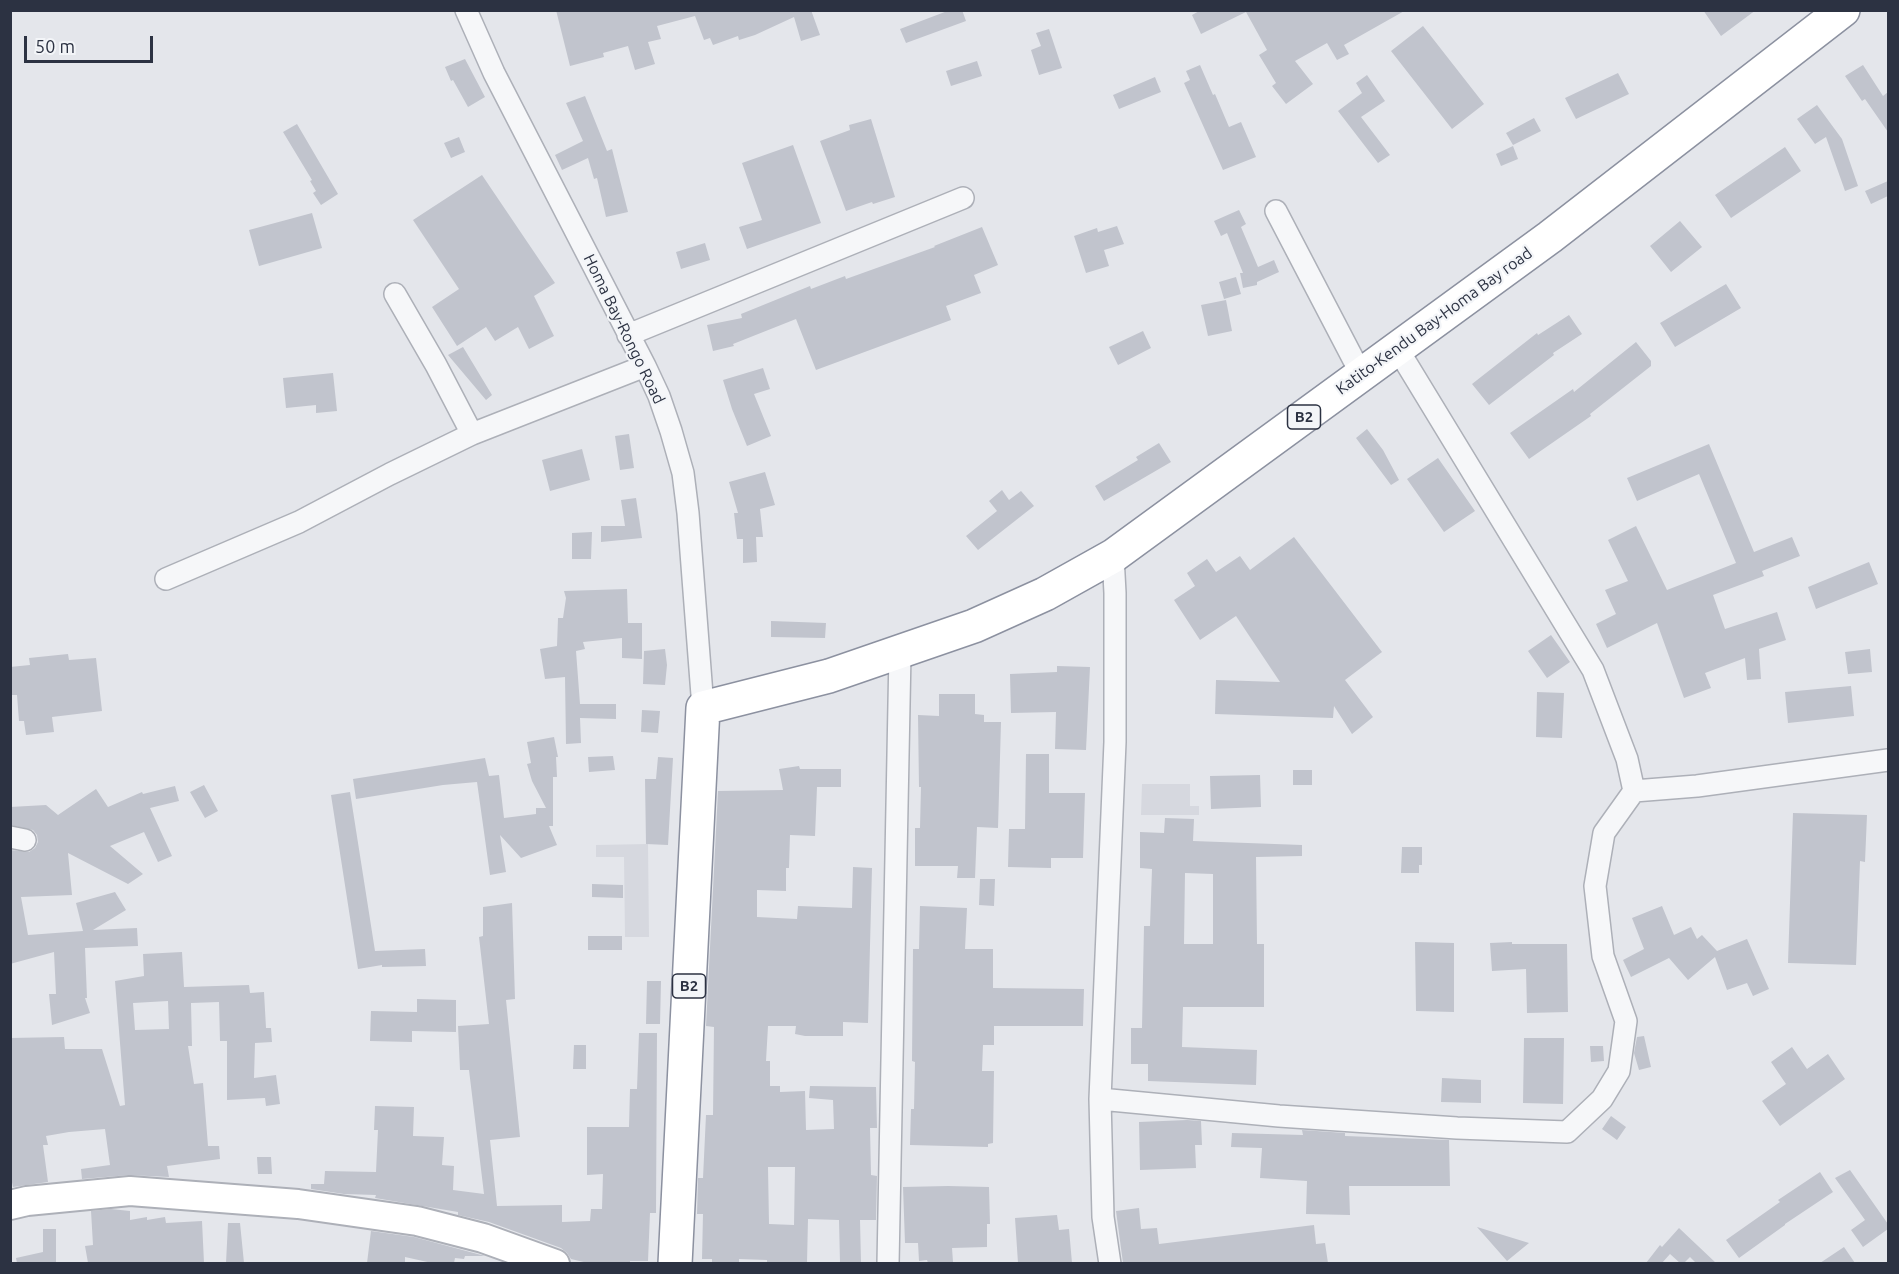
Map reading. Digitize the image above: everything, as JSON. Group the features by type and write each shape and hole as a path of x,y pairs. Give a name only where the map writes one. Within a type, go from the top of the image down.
{"highway":[{"name":"Katito-Kendu Bay-Homa Bay road","path":"703,708 828,676 974,626 1045,594 1113,556 1550,237 1843,10"},
{"name":"B2","path":"675,1263 703,708"}],"street":[{"name":"Homa Bay-Rongo Road","path":"466,10 495,73 645,366 659,396 671,431 683,473 688,513 703,708"},
{"path":"628,335 963,198"},
{"path":"1276,211 1360,374"},
{"path":"395,294 472,434"},
{"path":"1100,1099 1279,1116 1457,1128 1568,1132 1602,1099 1619,1071 1626,1021 1603,956 1595,886 1604,833 1634,791 1628,759 1593,670 1397,348"},
{"path":"166,579 299,522 472,434 645,366"},
{"path":"1110,1263 1102,1217 1100,1099 1114,742 1115,592 1113,556"},
{"path":"888,1263 900,653"},
{"path":"1634,791 1697,786 1888,760"},
{"path":"10,1205 27,1201 130,1191 298,1204 417,1221 483,1238 555,1263"}],"shaded area":[{"path":"1142,784 1190,784 1190,806 1199,806 1199,815 1141,815"},
{"path":"648,844 649,937 625,937 624,857 596,857 596,845"}],"building":[{"path":"556,10 811,10 820,35 801,41 794,17 755,35 739,40 738,36 713,45 710,38 704,40 695,16 657,26 661,39 648,42 655,64 635,70 628,46 603,53 604,57 570,66"},
{"path":"950,10 962,10 966,21 906,43 900,29"},
{"path":"1201,10 1406,10 1344,45 1349,54 1337,60 1327,43 1295,61 1313,84 1286,104 1272,86 1276,83 1259,55 1267,50 1246,12 1201,34 1192,15"},
{"path":"1703,10 1756,10 1721,36"},
{"path":"1423,26 1484,104 1452,129 1391,51"},
{"path":"1049,29 1062,68 1039,75 1031,50 1041,46 1036,33"},
{"path":"465,59 485,97 468,107 445,67"},
{"path":"977,61 982,76 951,86 946,71"},
{"path":"1200,65 1229,127 1241,122 1256,157 1223,170 1184,83 1190,80 1186,71"},
{"path":"1863,65 1883,96 1888,92 1888,132 1865,99 1862,101 1845,76"},
{"path":"1618,73 1629,94 1576,119 1565,98"},
{"path":"1367,75 1385,101 1361,117 1390,155 1378,163 1338,111 1362,93 1356,83"},
{"path":"1155,77 1161,92 1119,109 1113,95"},
{"path":"585,96 607,151 612,149 628,212 606,217 597,178 594,179 588,158 562,170 555,155 583,141 566,103"},
{"path":"1817,105 1842,139 1858,186 1845,191 1826,137 1815,144 1797,119"},
{"path":"1534,118 1541,131 1513,145 1506,133"},
{"path":"871,119 895,197 846,211 820,141 850,130 849,125"},
{"path":"297,124 338,194 321,205 313,193 316,191 310,181 312,180 283,132"},
{"path":"459,137 465,152 451,158 444,143"},
{"path":"793,145 821,223 747,249 739,227 762,220 742,163"},
{"path":"1513,146 1518,159 1501,166 1496,154"},
{"path":"1785,147 1801,171 1731,218 1715,195"},
{"path":"482,175 555,283 534,296 554,336 529,349 518,327 495,341 486,327 457,346 432,307 459,289 413,220"},
{"path":"1888,181 1888,196 1871,204 1865,191"},
{"path":"1239,210 1246,224 1241,227 1258,267 1274,260 1279,272 1257,282 1257,285 1243,288 1240,273 1243,273 1227,233 1221,236 1214,221"},
{"path":"312,213 322,248 259,266 249,230"},
{"path":"1680,221 1702,247 1671,272 1650,246"},
{"path":"1117,226 1124,244 1104,250 1109,266 1086,273 1074,236 1097,228 1098,232"},
{"path":"982,227 998,265 974,275 981,293 946,306 951,320 816,370 796,319 733,344 734,346 713,351 707,325 742,318 741,314 810,286 811,289 845,276 846,279 935,247"},
{"path":"705,243 710,260 681,269 676,252"},
{"path":"1236,277 1241,294 1224,299 1219,282"},
{"path":"1726,284 1741,308 1675,347 1660,323"},
{"path":"1226,300 1232,331 1208,336 1201,305"},
{"path":"1569,315 1582,334 1553,353 1554,355 1489,405 1472,384 1537,333 1538,335"},
{"path":"1143,331 1151,348 1118,365 1109,347"},
{"path":"1636,342 1651,361 1651,366 1590,414 1591,416 1529,459 1510,433 1573,389 1574,392"},
{"path":"463,347 492,395 486,400 448,355"},
{"path":"763,368 770,389 754,394 771,436 747,446 723,380"},
{"path":"333,373 337,411 316,413 316,405 286,408 283,378"},
{"path":"1367,429 1383,450 1399,480 1391,485 1356,438"},
{"path":"629,434 634,468 620,470 615,436"},
{"path":"1159,443 1171,462 1104,501 1095,486 1138,460 1136,457"},
{"path":"1709,444 1754,552 1792,537 1800,556 1762,571 1764,576 1713,595 1725,629 1777,612 1786,640 1759,649 1761,679 1747,680 1745,658 1705,673 1711,688 1684,698 1657,623 1607,648 1596,624 1616,614 1605,590 1628,581 1608,540 1636,526 1667,590 1736,563 1699,474 1637,501 1627,478"},
{"path":"582,449 590,480 550,491 542,460"},
{"path":"1438,458 1475,511 1444,532 1407,479"},
{"path":"765,472 775,505 760,509 763,537 756,537 757,562 743,563 743,539 737,539 734,513 738,513 729,482"},
{"path":"1002,490 1009,500 1021,491 1034,506 978,550 966,536 997,511 989,501"},
{"path":"636,498 642,538 601,542 601,526 625,526 621,500"},
{"path":"592,532 591,559 572,559 572,533"},
{"path":"1294,537 1382,652 1345,680 1373,717 1352,734 1334,706 1333,718 1215,714 1216,680 1280,682 1236,616 1200,640 1174,600 1195,586 1187,573 1207,559 1216,572 1240,556 1250,570"},
{"path":"1869,562 1878,584 1816,609 1808,587"},
{"path":"627,589 628,623 642,623 642,659 622,658 622,638 583,642 585,649 576,651 580,704 616,704 616,719 580,718 581,743 566,744 565,677 545,679 540,649 557,646 558,618 563,618 566,598 564,591"},
{"path":"771,621 826,623 825,638 771,637"},
{"path":"1551,635 1570,662 1547,678 1528,651"},
{"path":"665,649 667,665 665,685 643,684 644,651"},
{"path":"1870,649 1872,672 1848,674 1845,652"},
{"path":"68,654 69,660 96,658 102,711 52,717 54,732 26,735 24,721 19,721 17,695 10,695 10,667 30,665 29,658"},
{"path":"1057,666 1090,667 1086,750 1055,749 1056,712 1011,713 1010,674 1057,672"},
{"path":"1851,686 1854,716 1788,723 1785,692"},
{"path":"1537,692 1564,693 1562,738 1536,737"},
{"path":"939,694 975,694 975,714 984,715 984,722 1001,722 998,828 977,827 975,878 957,878 958,866 915,866 915,828 920,828 921,787 919,787 918,715 939,716"},
{"path":"642,710 660,711 658,733 641,732"},
{"path":"554,737 558,757 556,757 557,777 553,777 553,826 549,826 557,845 521,858 500,835 506,872 490,875 477,782 356,799 353,779 485,758 489,776 499,775 504,818 536,814 536,808 546,808 532,781 527,764 531,763 527,742"},
{"path":"1026,754 1049,754 1049,793 1085,793 1083,858 1051,858 1051,868 1008,867 1009,829 1025,829"},
{"path":"613,756 615,770 589,772 588,757"},
{"path":"658,757 673,758 668,845 646,844 645,779 656,779"},
{"path":"799,766 800,769 841,769 841,787 817,787 815,836 790,835 786,891 757,890 757,917 797,919 798,906 852,908 853,867 872,868 868,1023 843,1022 843,1036 805,1036 795,1034 796,1026 768,1026 766,1061 770,1061 770,1086 780,1086 780,1092 805,1091 806,1130 834,1129 833,1100 809,1098 810,1086 876,1087 877,1128 870,1128 871,1175 877,1176 876,1220 860,1220 861,1263 840,1263 839,1220 808,1219 807,1263 767,1263 767,1260 739,1259 739,1263 712,1263 712,1259 702,1259 703,1214 697,1214 698,1178 703,1178 706,1115 713,1115 714,1027 706,1026 718,791 783,790 779,769","holes":["768,1167 795,1167 794,1225 769,1224"]},
{"path":"1293,770 1312,770 1312,785 1293,785"},
{"path":"1260,775 1261,807 1211,809 1210,776"},
{"path":"204,785 218,811 205,818 190,792"},
{"path":"175,786 179,801 150,808 172,856 158,862 144,832 110,846 143,874 128,884 68,853 72,895 21,897 28,935 83,931 76,903 115,892 126,910 93,930 137,928 138,946 85,948 87,998 85,998 90,1013 52,1025 49,994 56,994 54,952 10,964 10,850 29,852 38,842 33,830 10,825 10,807 46,805 58,815 96,789 108,807 142,792 143,794"},
{"path":"350,792 375,951 425,949 426,966 382,967 382,965 358,969 331,795"},
{"path":"1793,813 1867,815 1865,862 1860,861 1856,965 1788,963"},
{"path":"1165,818 1194,819 1193,841 1302,845 1302,856 1256,857 1257,944 1264,944 1264,1007 1183,1007 1182,1047 1257,1050 1256,1085 1148,1081 1148,1064 1131,1064 1131,1028 1142,1028 1144,926 1150,926 1152,869 1140,868 1140,832 1164,833","holes":["1185,873 1213,874 1213,944 1184,944"]},
{"path":"1402,847 1422,847 1422,865 1419,865 1419,873 1401,873"},
{"path":"980,879 995,879 994,906 979,905"},
{"path":"592,884 623,885 623,898 592,897"},
{"path":"512,903 515,999 506,1000 520,1137 490,1140 497,1206 562,1205 562,1222 590,1221 591,1209 602,1209 603,1174 587,1175 587,1127 629,1127 630,1089 637,1089 639,1033 657,1033 656,1213 650,1213 648,1261 588,1263 571,1259 561,1248 489,1222 458,1215 458,1212 375,1198 376,1195 344,1194 311,1189 311,1184 324,1184 325,1171 376,1172 378,1130 374,1130 375,1106 414,1107 413,1136 444,1137 442,1165 454,1166 453,1190 484,1194 469,1070 460,1070 458,1026 489,1024 479,937 483,936 483,907"},
{"path":"920,906 967,908 965,949 993,949 993,988 1084,989 1083,1026 994,1026 994,1045 983,1045 982,1071 994,1071 993,1143 988,1144 988,1147 910,1145 911,1109 914,1109 915,1062 912,1061 913,949 919,949"},
{"path":"1662,906 1674,935 1691,927 1697,939 1702,935 1717,951 1747,939 1769,989 1753,996 1747,983 1727,990 1715,957 1688,980 1669,958 1631,977 1623,960 1644,949 1632,918"},
{"path":"588,936 622,936 622,950 588,950"},
{"path":"1415,942 1454,943 1454,1012 1416,1011"},
{"path":"1512,942 1512,944 1567,944 1568,1012 1527,1013 1526,969 1492,971 1490,943"},
{"path":"182,952 184,987 249,985 250,993 264,992 266,1028 271,1028 272,1042 255,1043 254,1078 276,1075 280,1104 266,1106 265,1098 227,1100 227,1041 220,1041 219,1002 191,1003 192,1046 188,1046 194,1084 203,1083 208,1146 219,1146 220,1159 167,1166 169,1177 129,1175 82,1179 81,1169 110,1165 105,1129 69,1132 46,1136 48,1145 43,1145 48,1182 13,1187 10,1173 10,1038 64,1037 65,1049 102,1049 120,1106 125,1105 115,981 144,976 143,954","holes":["168,1001 169,1029 135,1030 133,1003"]},
{"path":"647,981 661,981 660,1024 646,1024"},
{"path":"417,999 456,1000 456,1032 412,1031 412,1042 370,1041 371,1011 417,1012"},
{"path":"1644,1036 1651,1067 1639,1070 1634,1053 1637,1037"},
{"path":"1524,1038 1564,1038 1563,1104 1523,1103"},
{"path":"574,1045 586,1045 586,1069 573,1069"},
{"path":"1590,1046 1603,1046 1604,1061 1591,1062"},
{"path":"1792,1047 1807,1069 1828,1054 1845,1079 1780,1126 1762,1101 1786,1084 1771,1062"},
{"path":"1442,1078 1481,1080 1481,1103 1441,1102"},
{"path":"1611,1116 1626,1127 1617,1140 1602,1129"},
{"path":"1201,1121 1202,1145 1195,1145 1196,1168 1140,1170 1139,1122"},
{"path":"1302,1130 1345,1133 1345,1136 1449,1140 1450,1186 1349,1186 1350,1215 1306,1214 1307,1181 1260,1178 1262,1148 1231,1147 1232,1133 1303,1135"},
{"path":"257,1157 271,1157 272,1174 258,1174"},
{"path":"1850,1170 1888,1224 1888,1229 1863,1247 1851,1230 1865,1220 1835,1178"},
{"path":"1820,1172 1833,1192 1739,1258 1726,1240 1780,1202 1778,1200"},
{"path":"903,1187 989,1187 990,1224 987,1224 987,1247 952,1248 953,1262 919,1261 918,1243 905,1243"},
{"path":"1139,1208 1141,1229 1157,1228 1159,1244 1314,1225 1316,1244 1325,1243 1328,1263 1123,1263 1116,1211"},
{"path":"111,1209 130,1211 130,1220 165,1217 166,1223 202,1221 204,1263 88,1263 85,1246 93,1245 91,1211"},
{"path":"1057,1215 1059,1230 1069,1229 1072,1263 1018,1263 1015,1218"},
{"path":"228,1223 240,1223 244,1263 226,1263"},
{"path":"1477,1227 1529,1243 1507,1261"},
{"path":"1679,1228 1716,1263 1696,1263 1690,1257 1684,1263 1680,1263 1670,1254 1662,1263 1646,1263 1660,1245 1662,1247"},
{"path":"43,1229 56,1229 56,1263 17,1263 16,1258 43,1252"},
{"path":"371,1231 414,1237 485,1256 455,1258 454,1263 432,1263 405,1257 405,1263 367,1263"},
{"path":"1844,1247 1855,1263 1820,1263"}]}
